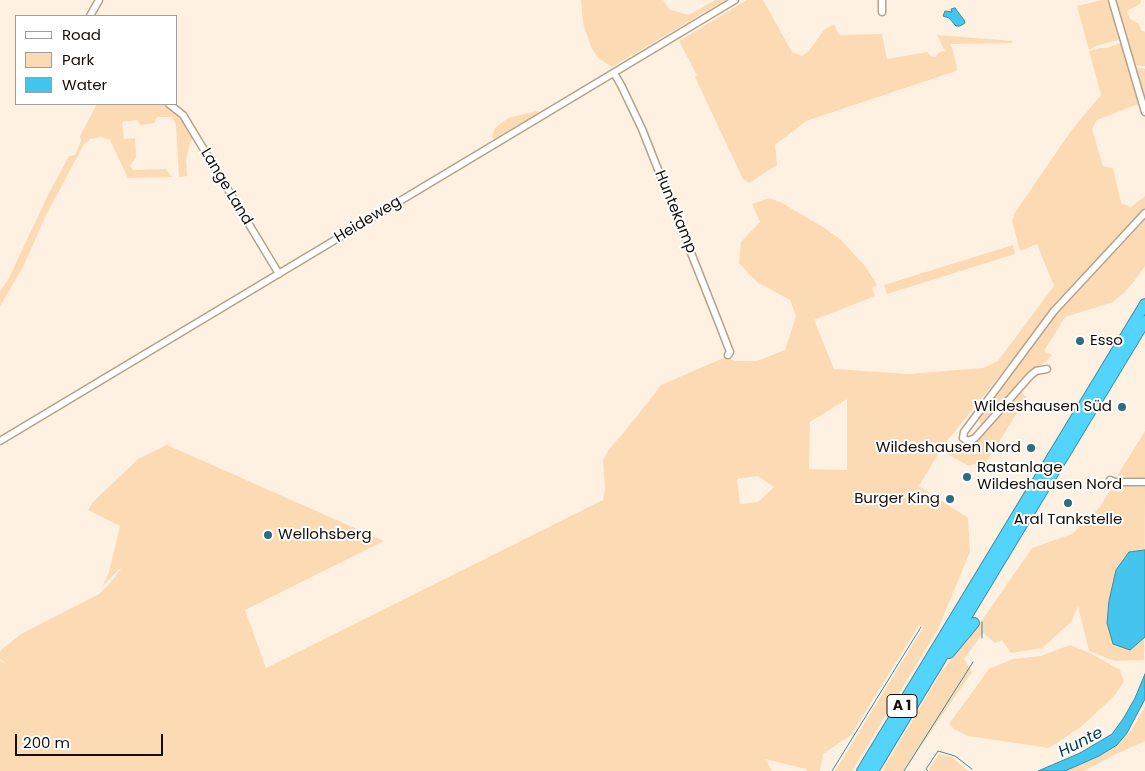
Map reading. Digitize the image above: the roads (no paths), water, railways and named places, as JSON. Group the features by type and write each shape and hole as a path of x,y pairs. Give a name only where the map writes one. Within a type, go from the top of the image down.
{"highway":[{"name":"A 1","path":"862,771 1145,304"},
{"name":"A 1","path":"873,771 1145,321"},
{"path":"940,659 951,652 974,623"}],"street":[{"path":"91,15 99,0"},
{"name":"Heideweg","path":"0,441 735,0"},
{"path":"882,0 882,12"},
{"path":"1112,0 1145,112"},
{"name":"Huntekamp","path":"614,73 622,84 642,129 730,352 728,355"},
{"name":"Lange Land","path":"170,105 183,115 279,274"},
{"path":"1047,369 1036,371 1030,376 975,438 968,441 963,438 964,432 1054,311 1145,214"},
{"path":"1110,480 1114,482 1145,482"}],"water":[{"path":"955,8 965,23 960,26 956,26 949,18 943,16 945,11 952,12 951,9"},
{"path":"1145,550 1145,637 1130,650 1113,644 1107,623 1109,601 1116,570 1129,552"},
{"path":"1145,674 1145,699 1127,733 1117,745 1099,756 1065,771 1038,771 1080,753 1112,734 1135,698"}],"waterway":[{"path":"982,622 982,638"},
{"path":"832,771 921,627"},
{"path":"904,771 973,662"},
{"path":"928,771 926,769 938,751 955,756 972,769"}],"place":[{"name":"Esso","path":"1080,341"},
{"name":"Wildeshausen Süd","path":"1122,407"},
{"name":"Wildeshausen Nord","path":"1031,448"},
{"name":"Rastanlage Wildeshausen Nord","path":"967,477"},
{"name":"Burger King","path":"950,499"},
{"name":"Aral Tankstelle","path":"1068,503"},
{"name":"Wellohsberg","path":"268,535"}],"water label":[{"name":"Hunte","path":"1081,743"}]}
